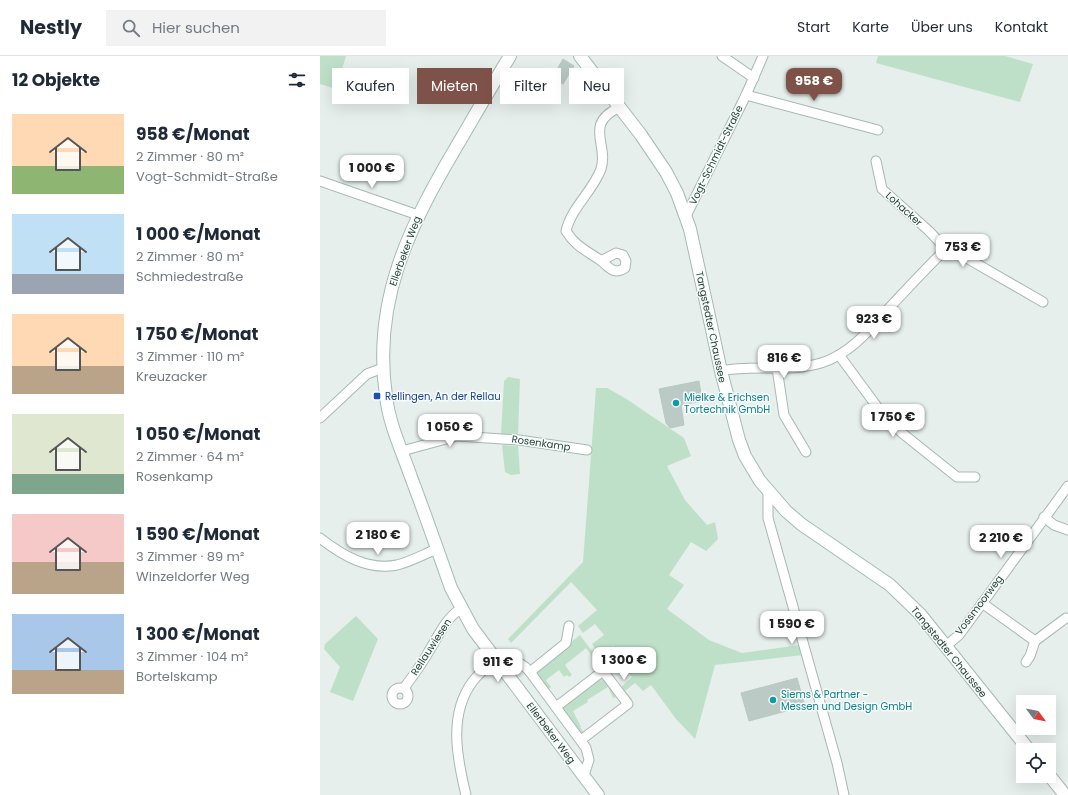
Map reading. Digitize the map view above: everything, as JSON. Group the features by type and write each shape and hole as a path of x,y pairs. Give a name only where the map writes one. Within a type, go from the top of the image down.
{"main road":[{"name":"Ellerbeker Weg","path":"510,56 418,215 401,255 389,295 384,322 383,368 386,398 402,451 451,588 461,609 473,629 598,795"},
{"name":"Tangstedter Chaussee","path":"580,56 620,107 666,172 686,216 721,371 741,445 753,470 768,492 801,524 890,585 920,614 1023,743"},
{"path":"1055,783 1064,795"}],"street":[{"path":"722,56 754,78"},
{"name":"Vogt-Schmidt-Straße","path":"686,216 746,95 763,56"},
{"name":"Vogt-Schmidt-Straße","path":"746,95 878,130"},
{"path":"601,261 582,250 571,240 566,231 568,221 590,189 601,168 602,155 598,135 601,123 608,114 620,107"},
{"name":"Lohacker","path":"876,161 882,189 929,231 946,249 965,257 1043,302"},
{"path":"320,181 418,215"},
{"path":"721,371 744,367 802,367 821,363 839,355 865,335 930,264 946,249"},
{"path":"839,355 878,408 902,433 957,477 975,477"},
{"path":"320,418 367,374 383,368"},
{"path":"777,368 784,415 806,452"},
{"name":"Rosenkamp","path":"402,451 457,436 519,440 587,450"},
{"name":"Vossmoorweg","path":"946,646 959,634 1068,486"},
{"path":"768,492 768,518 837,763 844,795"},
{"path":"1044,517 1054,525 1068,530"},
{"path":"320,538 356,561 373,566 386,567 398,565 437,549"},
{"path":"982,603 1035,641"},
{"name":"Rellauwiesen","path":"404,688 430,650 437,636 443,630 449,618 461,609"},
{"path":"1026,662 1030,656 1035,641 1066,618"},
{"path":"530,672 566,643 569,626"},
{"path":"466,795 457,749 457,733 461,703 473,680 496,659 512,660 522,664 530,672 581,740 589,754 584,775"},
{"path":"556,707 603,671 628,704 581,740"}],"green space":[{"path":"320,56 346,56 342,68 332,68 332,88 320,84"},
{"path":"878,56 1005,56 1033,64 1020,102 876,63"},
{"path":"508,377 520,379 518,435 501,434 504,381"},
{"path":"596,388 607,388 625,398 684,438 691,456 667,466 685,500 707,525 715,522 718,539 706,551 691,542 669,575 684,585 667,609 709,640 742,653 800,645 803,655 715,665 695,739 676,719 651,685 643,691 635,683 625,691 632,699 629,702 619,689 632,677 625,668 629,664 613,646 601,656 603,659 600,662 597,658 595,660 586,648 565,665 572,675 569,677 567,675 564,677 559,670 546,680 551,687 547,691 535,675 537,669 580,635 592,651 595,648 592,644 604,635 595,624 583,633 578,626 597,610 571,582 511,643 508,639 583,562"},
{"path":"502,445 518,446 520,474 511,475 505,472"},
{"path":"356,616 378,639 353,701 330,692 340,667 324,649 325,644"},
{"path":"603,675 623,703 621,705 617,697 613,698 608,687 587,700 588,702 573,711 585,734 581,734 561,710 561,706"}],"building":[{"path":"563,59 574,66 573,68 569,68 569,74 563,84 561,83 561,68 558,68"},
{"name":"Mielke & Erichsen Tortechnik GmbH","path":"699,381 702,401 681,405 684,425 670,428 666,423 659,389"},
{"name":"Siems & Partner - Messen und Design GmbH","path":"797,678 805,706 749,721 741,693"}],"place":[{"name":"Rellingen, An der Rellau","path":"377,396"},
{"name":"Mielke & Erichsen Tortechnik GmbH","path":"676,403"},
{"name":"Siems & Partner - Messen und Design GmbH","path":"773,700"}]}
